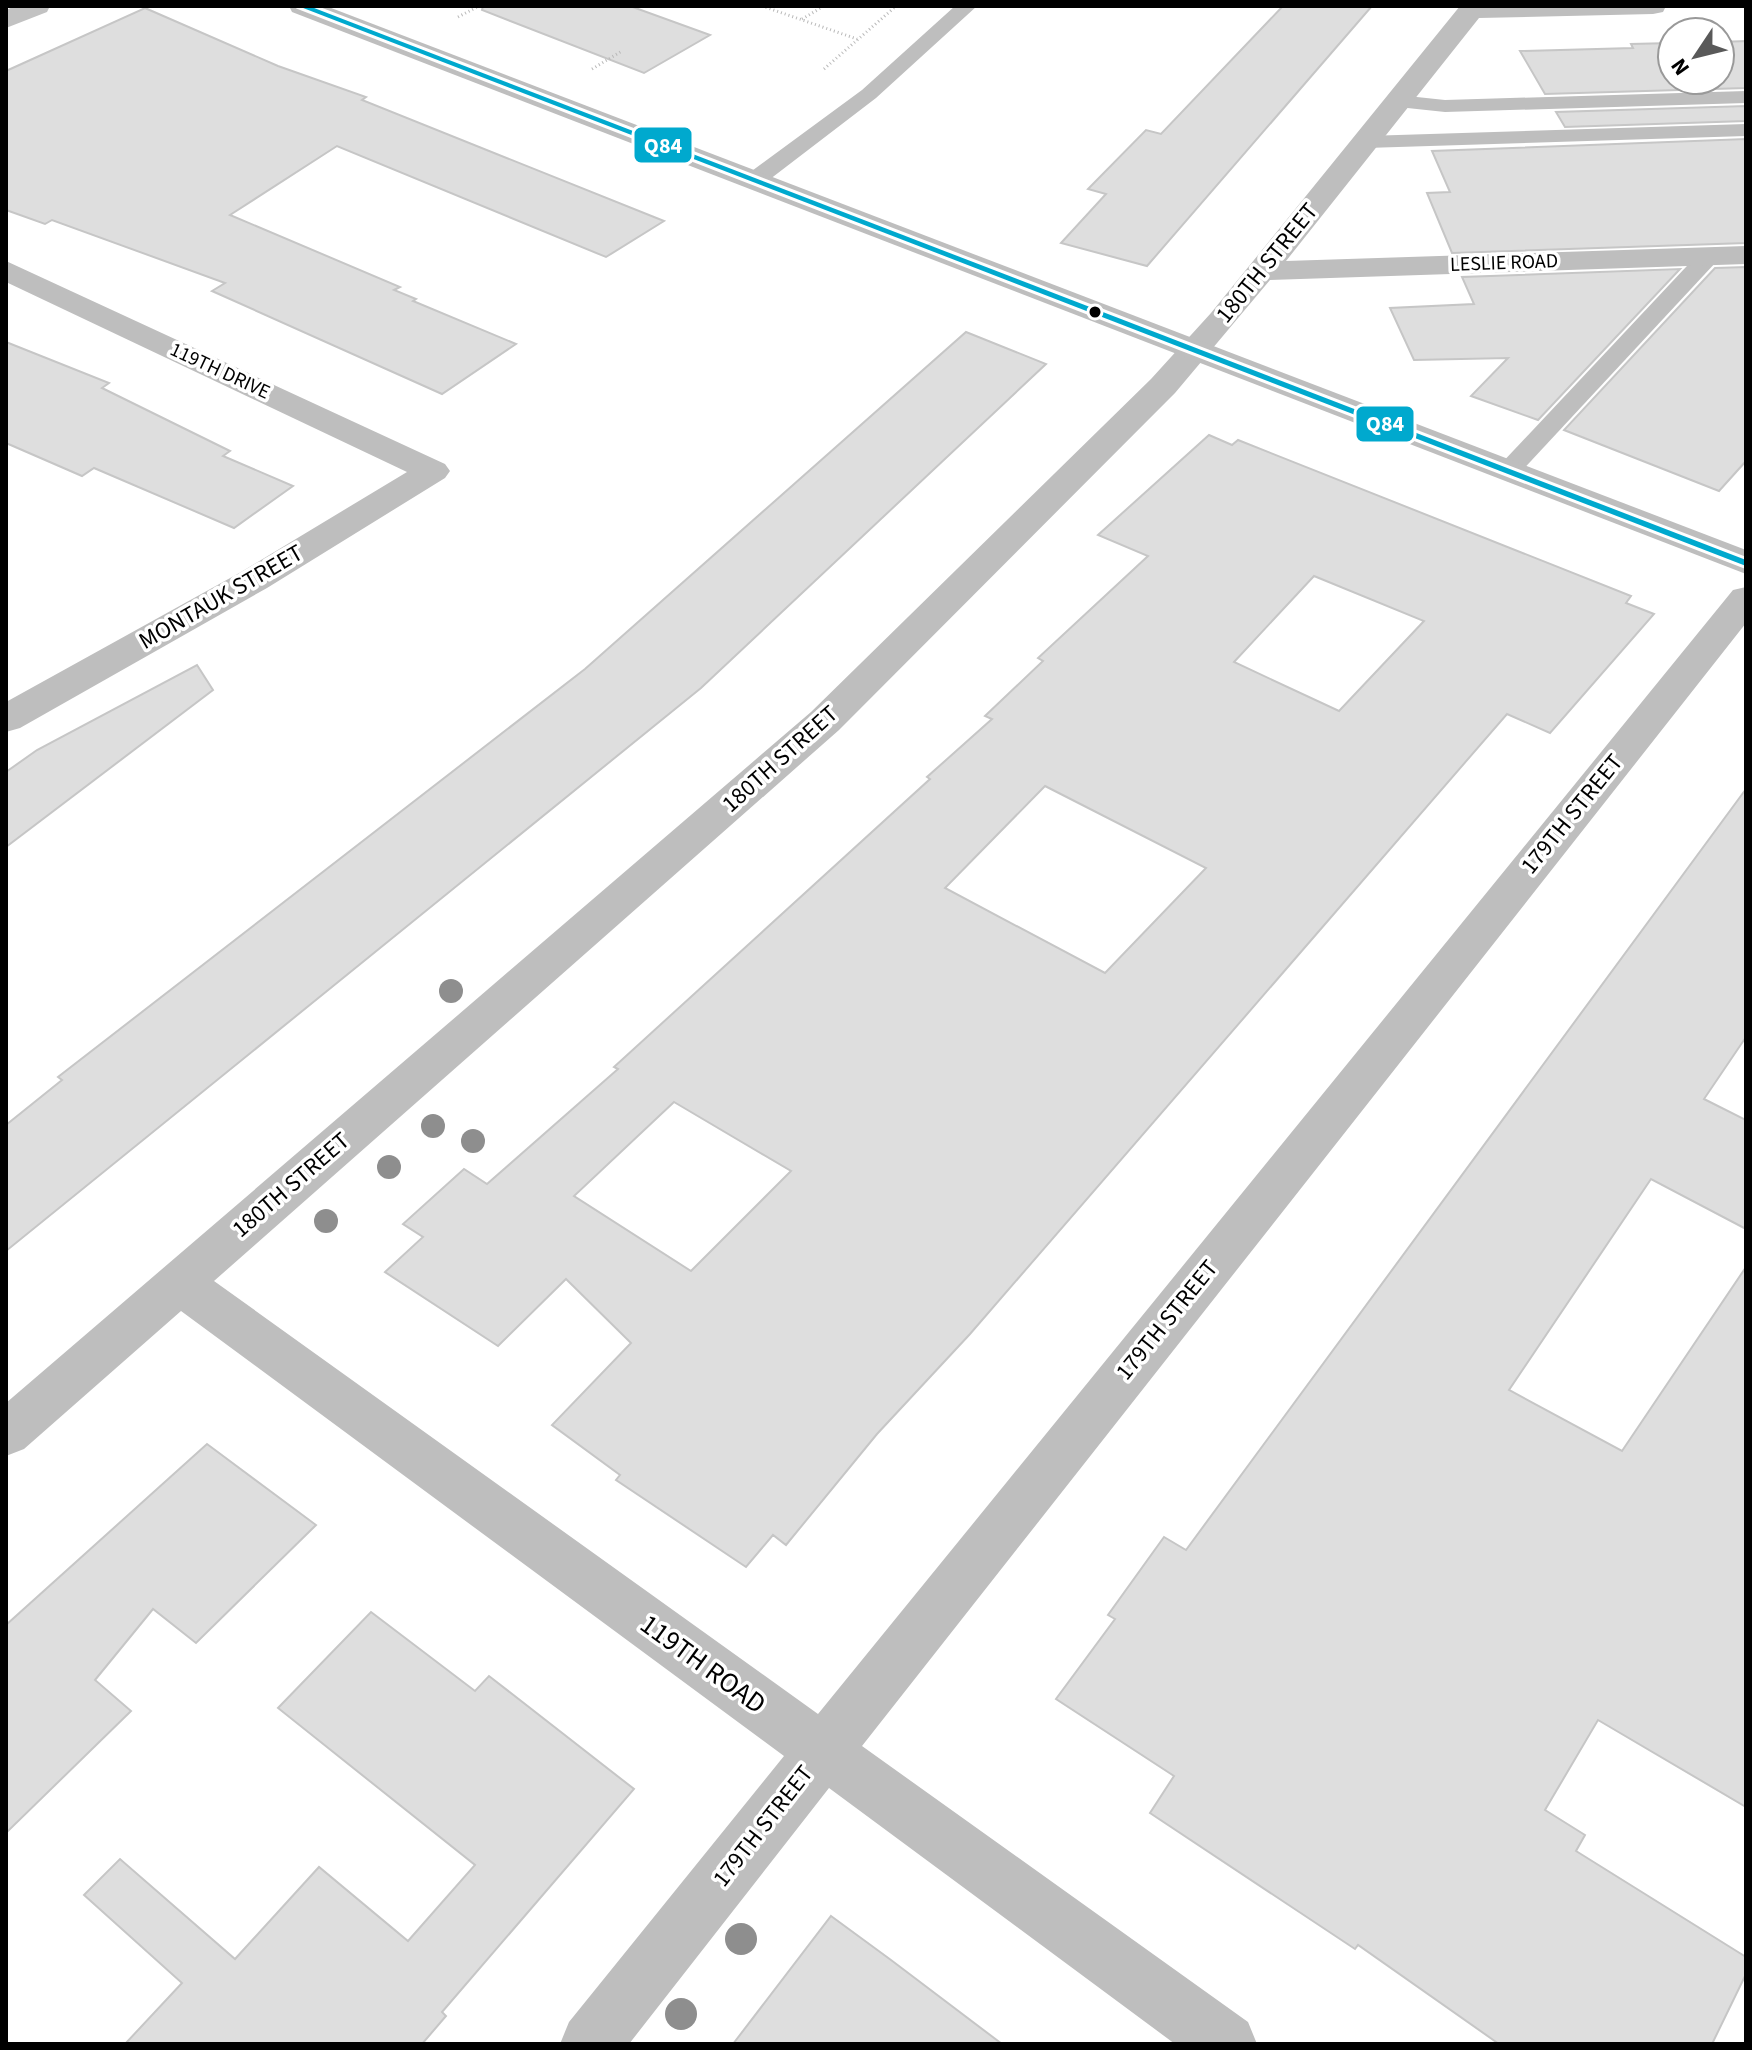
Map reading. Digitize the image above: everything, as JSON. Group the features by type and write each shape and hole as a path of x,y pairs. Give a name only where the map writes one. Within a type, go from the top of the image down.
{"main road":[{"path":"6,20 37,6"}],"street":[{"path":"302,6 1746,563"},
{"path":"1473,8 1653,6"},
{"name":"180TH STREET","path":"6,1434 825,721 1195,351 1473,8"},
{"name":"LESLIE ROAD","path":"1261,271 1746,255"},
{"name":"119TH DRIVE","path":"6,270 433,471"},
{"name":"MONTAUK STREET","path":"6,719 254,580 433,471"},
{"name":"179TH STREET","path":"591,2044 822,1750 1746,598"},
{"name":"119TH ROAD","path":"180,1283 1226,2044"}],"lane":[{"path":"753,181 869,94 967,6"},
{"path":"1398,101 1445,106 1746,97"},
{"path":"1366,142 1746,130"},
{"path":"1508,471 1709,256"}],"path":[{"path":"762,6 858,39"},
{"path":"776,11 785,6"},
{"path":"801,20 824,6"},
{"path":"813,78 895,6"},
{"path":"589,71 622,51"}],"building":[{"path":"483,6 630,6 710,35 644,73 482,10"},
{"path":"1283,6 1372,6 1147,266 1061,243 1106,194 1088,189 1146,130 1161,134"},
{"path":"145,8 278,66 366,97 362,100 664,221 606,257 337,146 230,215 400,287 394,290 416,299 413,301 516,344 442,394 212,291 225,283 52,220 45,224 6,210 6,71"},
{"path":"1736,41 1746,41 1746,88 1736,88"},
{"path":"1656,43 1656,91 1545,94 1520,51 1633,48 1631,44"},
{"path":"1746,106 1746,121 1565,127 1556,112"},
{"path":"1746,139 1746,243 1452,253 1427,193 1450,192 1432,151"},
{"path":"1746,267 1746,461 1719,491 1564,430 1715,268"},
{"path":"1680,269 1538,420 1471,396 1508,358 1414,360 1390,308 1474,304 1462,277"},
{"path":"966,332 1046,364 701,688 6,1251 6,1125 62,1080 58,1077 585,669"},
{"path":"6,342 109,383 102,388 230,451 223,456 293,486 234,528 94,468 82,476 6,443"},
{"path":"1209,435 1232,445 1238,440 1631,596 1626,603 1654,614 1550,733 1507,714 970,1334 877,1434 786,1545 773,1535 746,1567 616,1480 620,1475 552,1425 631,1343 566,1279 498,1346 385,1272 423,1237 403,1224 464,1169 487,1184 618,1069 614,1067 992,719 985,716 1043,661 1038,658 1148,556 1098,535","holes":["1314,576 1424,621 1339,711 1234,662","1045,786 1206,868 1105,973 945,888","674,1102 791,1171 691,1271 574,1196"]},
{"path":"197,665 213,690 6,847 6,772 37,750"},
{"path":"1746,789 1746,1037 1704,1099 1746,1120 1746,1229 1651,1179 1509,1390 1622,1451 1746,1267 1746,1807 1598,1720 1545,1810 1585,1835 1576,1851 1746,1957 1746,1974 1712,2044 1499,2044 1358,1945 1355,1949 1150,1813 1174,1776 1056,1699 1115,1619 1108,1615 1164,1537 1186,1550"},
{"path":"207,1444 316,1525 196,1643 153,1609 95,1680 131,1711 6,1833 6,1625"},
{"path":"371,1612 475,1691 489,1676 634,1789 442,2012 446,2016 422,2044 125,2044 182,1983 84,1895 120,1859 235,1959 319,1867 408,1941 475,1865 278,1708"},
{"path":"831,1916 891,1960 1002,2044 733,2044"}],"transit line":[{"name":"Q84","path":"302,6 1746,563"}]}
